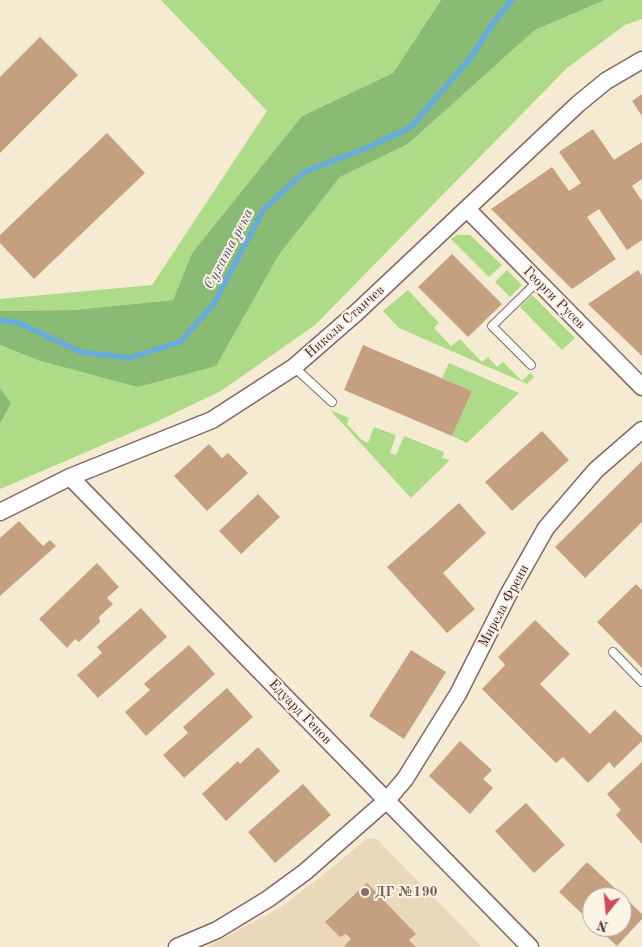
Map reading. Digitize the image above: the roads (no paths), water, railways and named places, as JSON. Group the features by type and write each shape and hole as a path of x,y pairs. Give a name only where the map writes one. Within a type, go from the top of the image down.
{"street":[{"name":"Никола Станчев","path":"0,512 70,477 212,420 294,367 356,313 578,104 606,81 642,60"},
{"name":"Георги Русев","path":"467,209 642,387"},
{"name":"Мирела Френи","path":"177,947 217,930 268,899 305,872 387,800 405,779 458,694 508,595 546,528 596,470 642,430"},
{"name":"Едуард Генов","path":"70,477 530,947"}],"lane":[{"path":"531,365 492,326 538,281"},
{"path":"294,367 332,402"},
{"path":"613,652 642,682"}],"waterway":[{"name":"Сухата река","path":"0,320 19,323 81,352 129,358 180,342 213,305 264,209 304,172 369,147 411,127 472,56 493,23 512,0"}],"place":[{"name":"ДГ №190","path":"365,892"}]}
